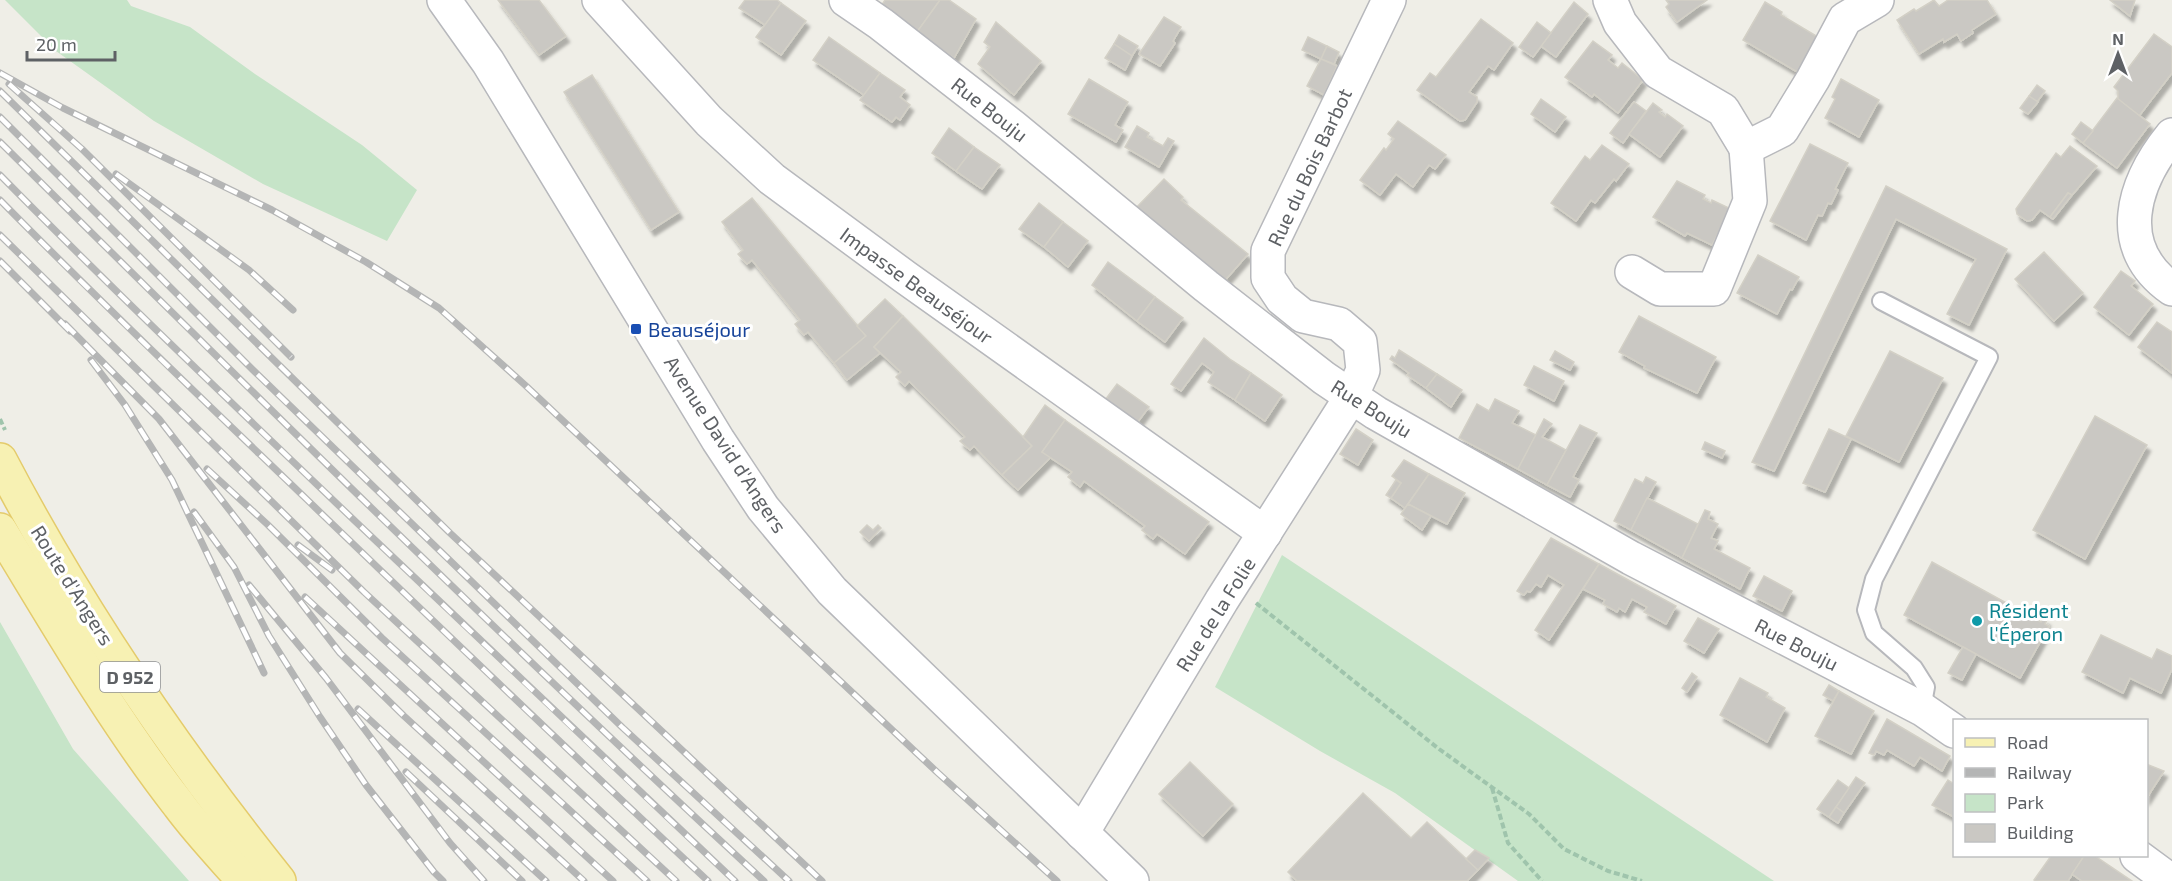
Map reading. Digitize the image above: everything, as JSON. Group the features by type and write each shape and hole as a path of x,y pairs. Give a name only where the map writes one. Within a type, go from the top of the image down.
{"main road":[{"name":"Route d'Angers","path":"0,460 34,523 104,637 179,752 279,881"},
{"name":"Route d'Angers","path":"0,530 76,654 152,769 188,816 244,881"}],"street":[{"name":"Avenue David d'Angers","path":"444,0 489,62 712,430 763,508 832,591 1131,881"},
{"name":"Impasse Beauséjour","path":"599,0 709,121 772,179 905,277 1265,533"},
{"name":"Rue Bouju","path":"846,0 881,24 1012,126 1206,286 1324,378 1352,397 1390,422 1630,558 1922,709 1953,730"},
{"name":"Rue du Bois Barbot","path":"1352,397 1363,370 1360,342 1340,324 1303,316 1282,299 1268,278 1268,251 1389,0"},
{"path":"1610,0 1620,23 1658,72 1723,110 1746,147 1750,201 1714,289 1660,289 1632,272"},
{"path":"1746,147 1782,130 1845,19 1877,0"},
{"path":"2172,135 2144,178 2135,201 2134,217 2137,241 2145,262 2163,283 2172,289"},
{"name":"Rue de la Folie","path":"1082,833 1233,584 1352,397"},
{"path":"2140,857 2171,881"}],"lane":[{"path":"1881,301 1989,357 1874,579 1866,610 1874,633 1914,668 1926,687 1922,709"}],"path":[{"path":"1233,584 1439,750 1529,814 1564,849 1608,871 1642,881"},
{"path":"1491,787 1508,843 1542,881"}],"green space":[{"path":"5,0 127,0 131,6 190,27 255,74 362,145 417,190 387,241 263,184 154,121 56,51"},
{"path":"1282,555 1774,881 1518,881 1395,793 1320,751 1215,687"},
{"path":"0,622 73,749 189,881 0,881"}],"building":[{"path":"498,0 539,0 566,36 539,55"},
{"path":"745,0 777,0 781,3 765,25 739,8"},
{"path":"885,0 940,0 917,32 881,6"},
{"path":"940,0 949,0 976,19 954,58 917,32"},
{"path":"1666,0 1707,0 1677,22 1666,7 1669,4"},
{"path":"1934,0 1939,6 1948,0 1987,0 1996,14 1972,30 1973,33 1961,41 1957,34 1944,42 1943,39 1919,54 1897,20"},
{"path":"2110,0 2135,0 2130,16"},
{"path":"1574,2 1588,14 1556,57 1541,46"},
{"path":"1765,2 1782,12 1781,15 1818,37 1799,73 1743,40"},
{"path":"781,3 806,21 781,55 756,37"},
{"path":"1164,17 1181,27 1173,41 1175,43 1160,66 1139,54"},
{"path":"1481,19 1513,43 1494,70 1488,66 1469,92 1477,97 1477,102 1465,120 1460,121 1417,90 1430,73 1436,77"},
{"path":"996,22 1041,61 1014,95 978,64 990,47 984,42"},
{"path":"1537,22 1551,33 1533,57 1519,47"},
{"path":"2154,34 2172,47 2172,73 2139,116 2118,100 2118,91 2114,87"},
{"path":"1119,35 1138,46 1132,56 1114,44"},
{"path":"829,37 880,73 864,95 813,60"},
{"path":"1308,37 1327,46 1321,59 1302,50"},
{"path":"1593,41 1612,55 1608,60 1618,68 1622,63 1643,80 1618,113 1594,94 1592,97 1565,77"},
{"path":"1114,44 1132,56 1125,70 1105,58"},
{"path":"1327,46 1339,52 1334,64 1321,59"},
{"path":"1321,59 1337,66 1324,95 1307,86"},
{"path":"880,73 905,90 900,97 910,105 900,120 896,117 892,122 860,100"},
{"path":"592,75 679,212 651,230 564,92"},
{"path":"1089,79 1128,102 1115,125 1123,130 1116,142 1068,114"},
{"path":"1841,79 1879,100 1859,137 1825,118 1835,99 1832,97"},
{"path":"2037,85 2045,91 2037,102 2029,96"},
{"path":"2029,96 2038,102 2028,114 2020,108"},
{"path":"2117,98 2150,124 2117,168 2083,143"},
{"path":"1541,99 1566,117 1555,132 1531,114"},
{"path":"1634,102 1646,111 1623,143 1610,133"},
{"path":"1653,103 1662,110 1659,112 1665,117 1667,114 1683,126 1660,157 1629,134"},
{"path":"1398,121 1446,155 1435,169 1429,165 1413,187 1396,174 1380,195 1360,180 1384,148 1386,150 1394,139 1388,134"},
{"path":"2081,122 2093,131 2083,143 2072,134"},
{"path":"1137,126 1149,133 1147,137 1163,146 1168,138 1174,141 1159,167 1125,147"},
{"path":"949,128 974,147 956,171 932,153"},
{"path":"1810,144 1848,163 1835,189 1838,190 1831,204 1828,203 1822,216 1818,215 1806,240 1770,221"},
{"path":"1602,145 1629,164 1595,203 1591,200 1576,221 1551,203 1585,156 1590,160"},
{"path":"2070,146 2097,166 2072,195 2068,193 2050,217 2040,210 2032,220 2027,221 2017,214 2016,209 2056,153 2061,157"},
{"path":"974,147 1000,165 982,189 956,171"},
{"path":"1164,179 1183,197 1181,200 1248,254 1221,285 1134,210"},
{"path":"1677,181 1705,195 1703,199 1711,203 1712,200 1731,209 1712,245 1687,233 1685,236 1653,217"},
{"path":"1886,186 2007,249 1969,325 1947,314 1976,259 1896,219 1774,471 1752,462"},
{"path":"2068,193 2072,195 2053,219 2050,217"},
{"path":"752,198 866,336 834,363 808,332 804,335 795,324 800,320 752,260 747,264 738,254 743,250 722,222"},
{"path":"1039,203 1063,222 1044,247 1019,229"},
{"path":"1063,222 1088,241 1068,267 1044,247"},
{"path":"2044,252 2083,293 2054,321 2015,279"},
{"path":"1758,255 1799,277 1777,314 1737,293"},
{"path":"1108,262 1155,297 1137,321 1092,285"},
{"path":"2121,271 2135,281 2131,286 2153,304 2129,335 2094,307"},
{"path":"1155,297 1183,318 1165,342 1137,321"},
{"path":"885,299 903,316 874,347 880,353 847,380 834,363 866,336 857,326"},
{"path":"903,316 1032,446 1002,475 974,446 970,450 960,441 965,437 909,381 905,386 896,377 901,372 874,347"},
{"path":"1639,316 1716,357 1697,393 1644,368 1645,366 1619,352"},
{"path":"2157,322 2172,332 2172,373 2138,347"},
{"path":"1204,338 1251,373 1235,400 1208,382 1214,372 1202,363 1181,391 1171,384"},
{"path":"1399,350 1437,374 1426,388 1390,359 1392,356 1395,358"},
{"path":"1555,351 1574,362 1570,370 1550,360"},
{"path":"1890,351 1943,378 1899,462 1846,436"},
{"path":"1534,366 1564,381 1554,401 1524,385"},
{"path":"1251,373 1282,395 1265,421 1235,400"},
{"path":"1437,374 1462,390 1451,407 1426,388"},
{"path":"1117,384 1149,407 1137,423 1105,400"},
{"path":"1495,399 1519,411 1512,423 1536,435 1518,469 1459,438 1477,404 1489,411"},
{"path":"1045,405 1065,420 1042,452 1051,457 1018,490 1002,475 1032,446 1023,437"},
{"path":"2095,416 2147,445 2085,559 2033,530"},
{"path":"1544,419 1552,424 1542,437 1566,450 1547,485 1518,469"},
{"path":"1065,420 1209,522 1185,554 1157,534 1153,539 1142,530 1145,526 1084,481 1080,487 1068,477 1072,472 1042,452"},
{"path":"1580,425 1597,433 1573,477 1579,480 1570,497 1547,485"},
{"path":"1356,429 1373,440 1358,465 1340,454"},
{"path":"1829,429 1851,439 1825,492 1803,483"},
{"path":"1705,442 1725,451 1722,458 1702,449"},
{"path":"1404,460 1429,474 1405,508 1391,498 1401,483 1392,476"},
{"path":"1429,474 1465,493 1447,524 1408,504"},
{"path":"1646,477 1656,482 1631,530 1614,521 1635,479 1643,483"},
{"path":"1396,480 1401,483 1391,498 1386,495"},
{"path":"1647,498 1698,524 1682,558 1631,530"},
{"path":"1408,504 1431,516 1422,530 1401,514"},
{"path":"1705,510 1710,512 1708,519 1718,524 1711,538 1718,541 1714,549 1750,568 1740,589 1682,558"},
{"path":"867,525 873,530 878,525 881,528 869,541 860,532"},
{"path":"1551,538 1599,564 1549,640 1535,630 1564,585 1548,575 1541,587 1536,584 1530,592 1527,591 1524,595 1517,591"},
{"name":"Résident l'Éperon","path":"1932,562 2041,622 2043,618 2047,620 2045,624 2049,626 2020,678 1904,615"},
{"path":"1599,564 1676,606 1666,624 1644,612 1647,607 1632,599 1625,612 1619,608 1617,612 1603,604 1605,600 1583,589"},
{"path":"1764,576 1792,591 1782,611 1753,596"},
{"path":"1698,618 1719,629 1704,653 1684,641"},
{"path":"2101,635 2152,659 2157,649 2172,656 2172,669 2161,693 2130,678 2123,693 2082,672"},
{"path":"1963,647 1976,654 1962,680 1948,673"},
{"path":"1692,673 1697,677 1687,692 1682,688"},
{"path":"1740,678 1768,693 1766,697 1785,708 1767,742 1720,715"},
{"path":"1829,685 1839,691 1833,701 1823,695"},
{"path":"1839,691 1874,711 1851,754 1815,736"},
{"path":"1887,719 1950,756 1942,771 1920,757 1914,766 1887,750 1884,755 1876,751 1874,755 1869,753"},
{"path":"1190,762 1233,804 1203,836 1159,794"},
{"path":"2148,765 2164,771 2148,796"},
{"path":"1856,777 1865,783 1844,813 1836,807"},
{"path":"1838,780 1849,788 1829,817 1817,809"},
{"path":"1948,780 1953,783 1953,816 1932,805"},
{"path":"1363,793 1411,838 1427,822 1478,870 1467,881 1297,881 1288,872"},
{"path":"1836,807 1844,813 1838,823 1829,817"},
{"path":"1475,850 1489,858 1478,870 1466,859"},
{"path":"2050,857 2083,857 2068,881 2034,880"},
{"path":"2083,857 2096,857 2132,881 2082,881 2072,874"}],"railway":[{"path":"0,73 63,108 272,210 366,262 439,308 525,385 938,773 1057,881"},
{"path":"9,84 82,149 291,357"},
{"path":"0,91 450,533 822,881"},
{"path":"0,117 253,370 623,728 789,881"},
{"path":"0,142 474,608 764,881"},
{"path":"116,174 249,270 293,310"},
{"path":"0,175 221,393 735,881"},
{"path":"0,200 202,399 708,881"},
{"path":"0,235 364,592 676,881"},
{"path":"0,261 70,331"},
{"path":"65,324 159,419 340,653 404,716 584,881"},
{"path":"91,360 125,405 172,480 264,673"},
{"path":"207,469 267,524 382,638 647,881"},
{"path":"194,512 234,567 269,636 320,717 366,785 443,881"},
{"path":"298,545 332,570"},
{"path":"249,585 326,678 450,843 484,881"},
{"path":"305,597 613,881"},
{"path":"358,709 546,881"},
{"path":"406,772 522,881"}],"place":[{"name":"Beauséjour","path":"636,329"},
{"name":"Résident l'Éperon","path":"1977,621"}]}
